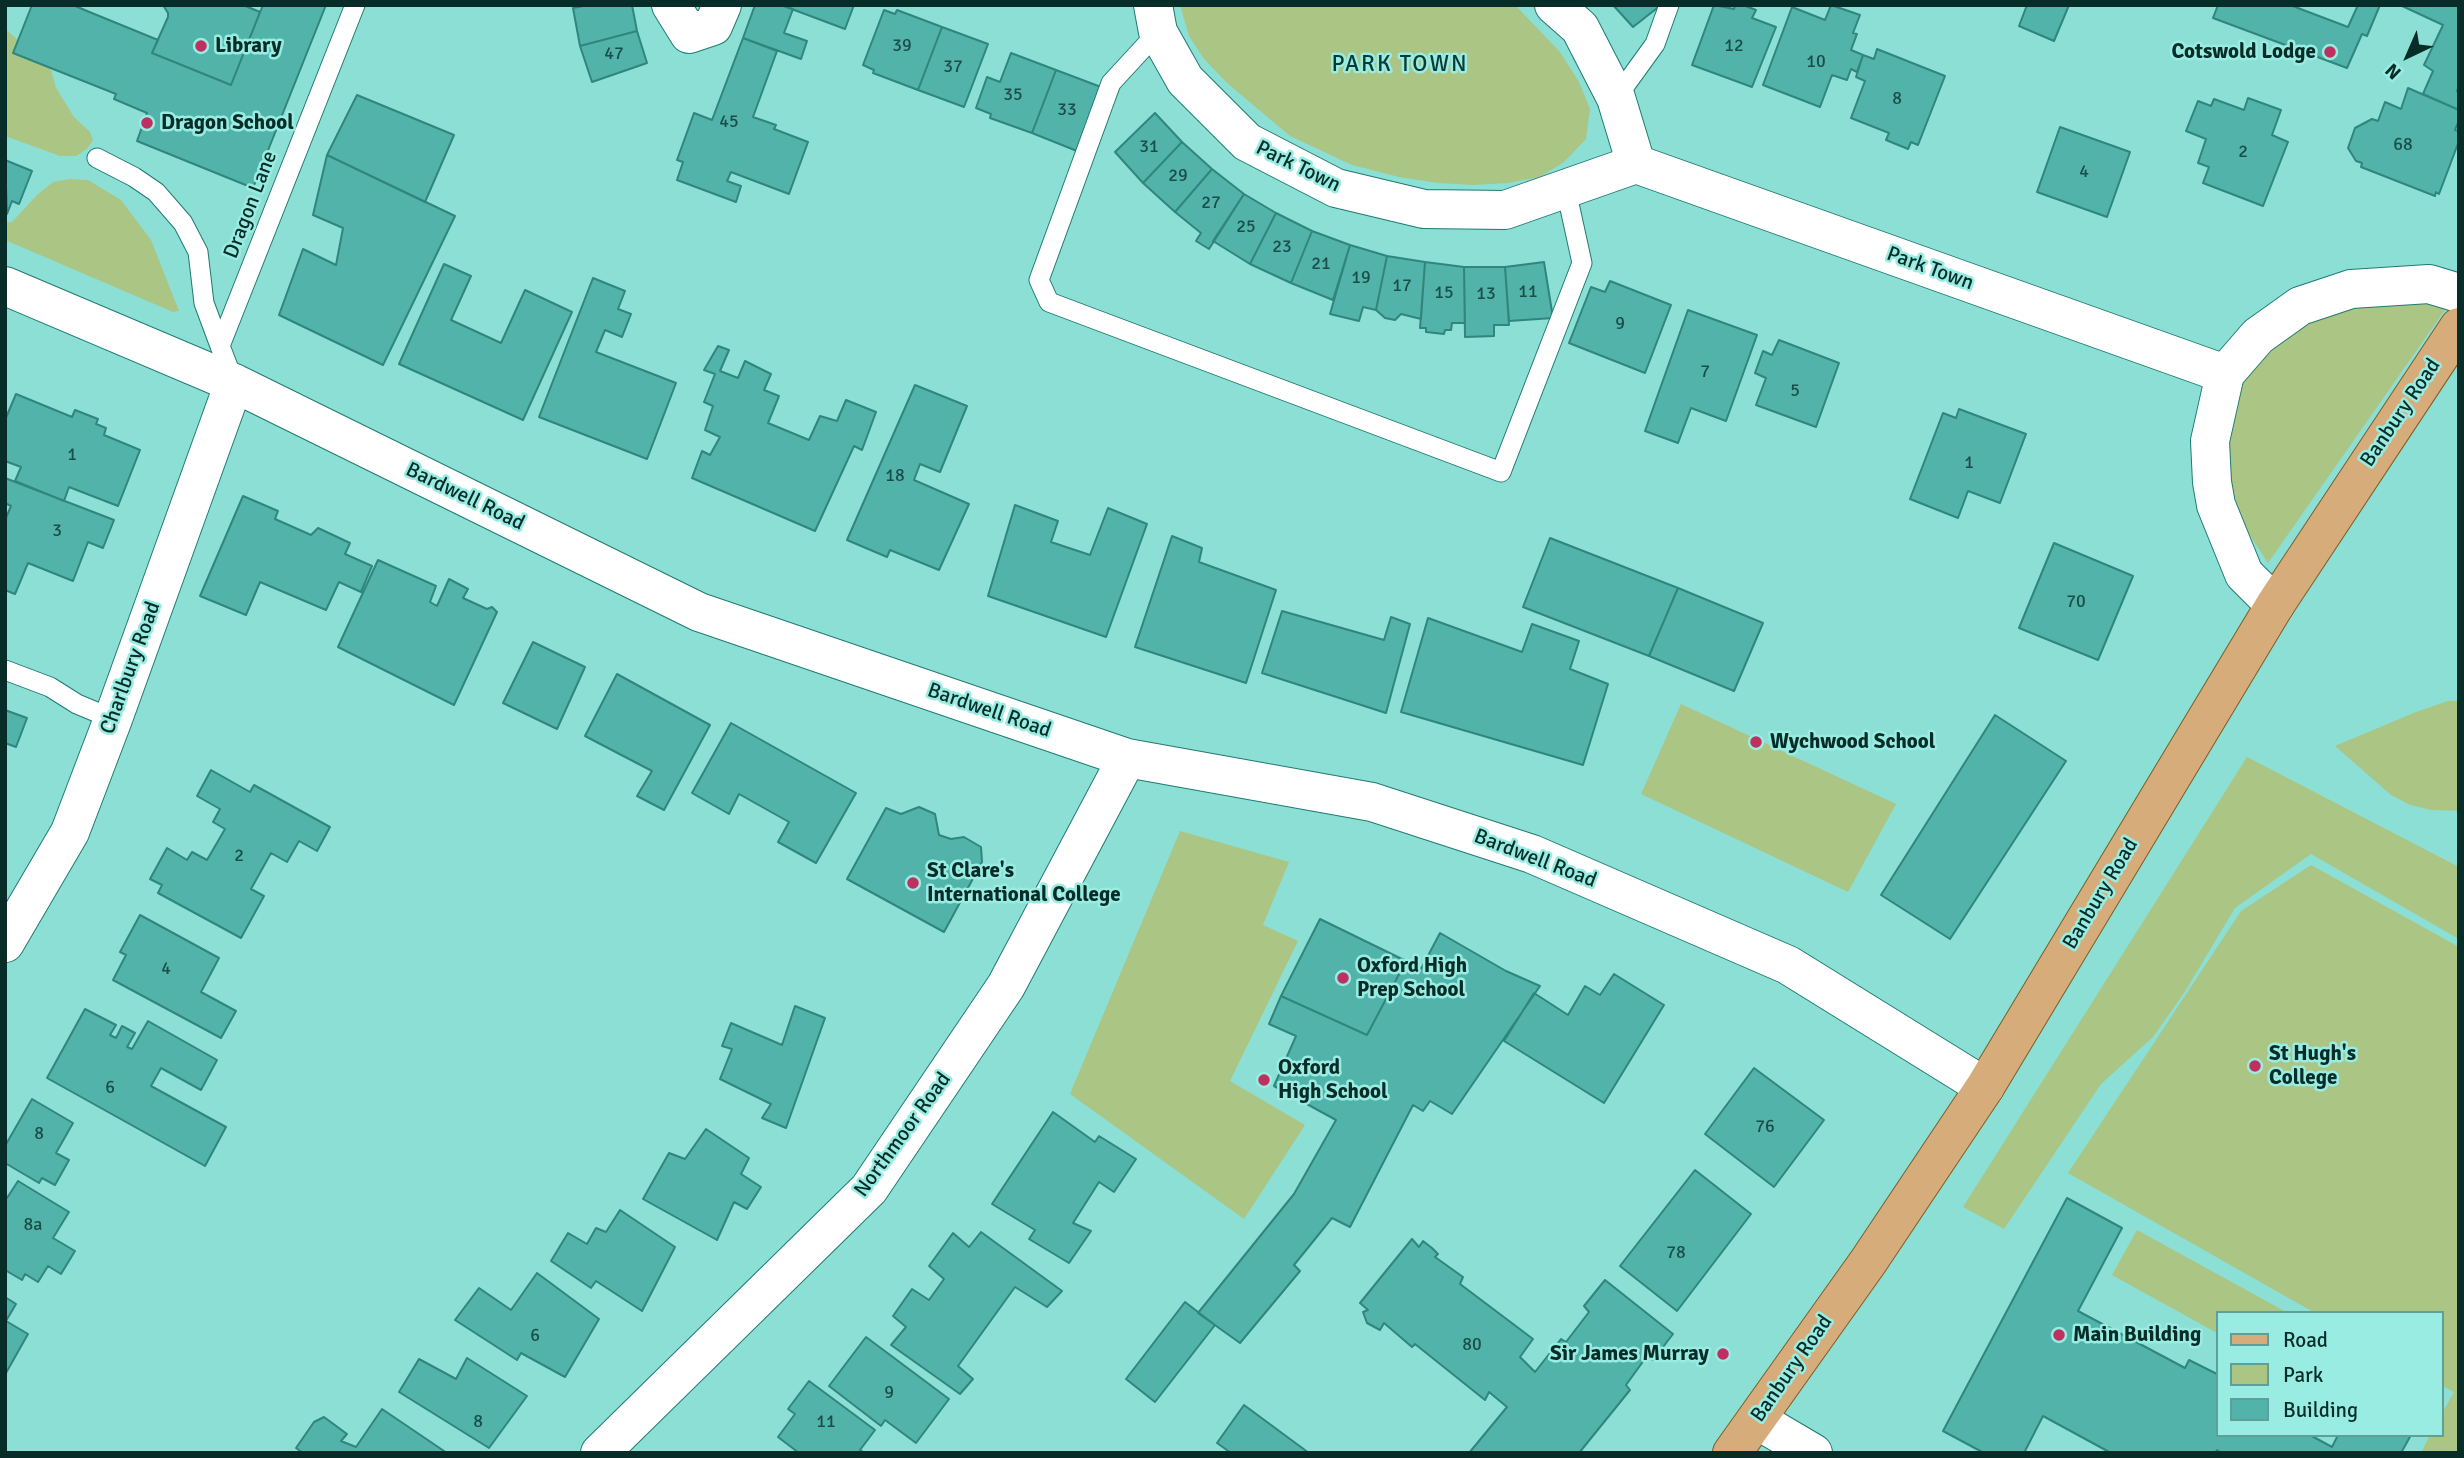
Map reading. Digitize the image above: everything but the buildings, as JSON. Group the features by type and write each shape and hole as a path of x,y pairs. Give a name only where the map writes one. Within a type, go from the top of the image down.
{"main road":[{"name":"Banbury Road","path":"1732,1453 1868,1262 1985,1087 2275,606 2459,327"}],"street":[{"path":"671,5 689,34 713,26 722,5"},
{"path":"1554,5 1580,28 1616,98 1636,164"},
{"name":"Park Town","path":"1156,18 1185,80 1247,142 1336,188 1424,209 1505,210 1636,164 2225,374"},
{"path":"2275,606 2244,574 2216,505 2210,441 2225,374 2258,336 2300,306 2351,289 2429,284 2459,293"},
{"name":"Bardwell Road","path":"5,286 234,383 699,612 1127,758 1372,802 1532,854 1788,965 1985,1087"},
{"name":"Charlbury Road","path":"5,943 70,832 234,383"},
{"name":"Northmoor Road","path":"600,1453 869,1189 1006,986 1127,758"},
{"path":"1757,1420 1813,1453"}],"lane":[{"name":"Dragon Lane","path":"220,346 355,5"},
{"path":"1616,98 1655,44 1669,5"},
{"path":"1156,18 1111,83 1039,280 1049,302 1500,472 1582,263 1566,190"},
{"path":"97,158 156,192 183,223 198,252 204,303 234,383"},
{"path":"5,670 50,687 77,704 113,719"}],"green space":[{"path":"1180,5 1515,5 1560,52 1579,82 1590,109 1586,139 1564,162 1540,177 1508,183 1438,183 1399,177 1352,165 1290,136 1227,83 1204,59 1189,36"},
{"path":"5,29 50,67 56,88 74,117 90,132 93,140 87,149 76,156 60,156 5,136"},
{"path":"88,180 121,200 151,240 179,311 173,312 5,240 5,223 12,222 53,182"},
{"path":"2363,298 2449,304 2268,563 2240,520 2224,444 2239,387 2269,346 2306,315"},
{"path":"2448,701 2459,701 2459,811 2431,810 2410,805 2391,795 2335,746 2416,712"},
{"path":"1681,704 1896,804 1848,892 1641,794"},
{"path":"2247,757 2459,867 2459,939 2311,854 2235,908 2184,993 2153,1037 2101,1084 2004,1229 1963,1207"},
{"path":"1180,831 1289,862 1263,925 1298,941 1230,1081 1305,1125 1244,1219 1070,1094"},
{"path":"2311,865 2459,947 2459,1453 2421,1453 2429,1437 2443,1437 2443,1411 2454,1392 2443,1386 2443,1311 2311,1311 2068,1173 2241,911"},
{"path":"2137,1230 2284,1311 2216,1311 2216,1332 2112,1275"}],"place":[{"name":"Library","path":"201,46"},
{"name":"Cotswold Lodge","path":"2330,52"},
{"name":"Dragon School","path":"147,123"},
{"name":"Wychwood School","path":"1756,742"},
{"name":"St Clare's International College","path":"913,883"},
{"name":"Oxford High Prep School","path":"1343,978"},
{"name":"St Hugh's College","path":"2255,1066"},
{"name":"Oxford High School","path":"1264,1080"},
{"name":"Main Building","path":"2059,1335"},
{"name":"Sir James Murray","path":"1723,1354"}],"district":[{"name":"PARK TOWN","path":"1400,65"}]}
